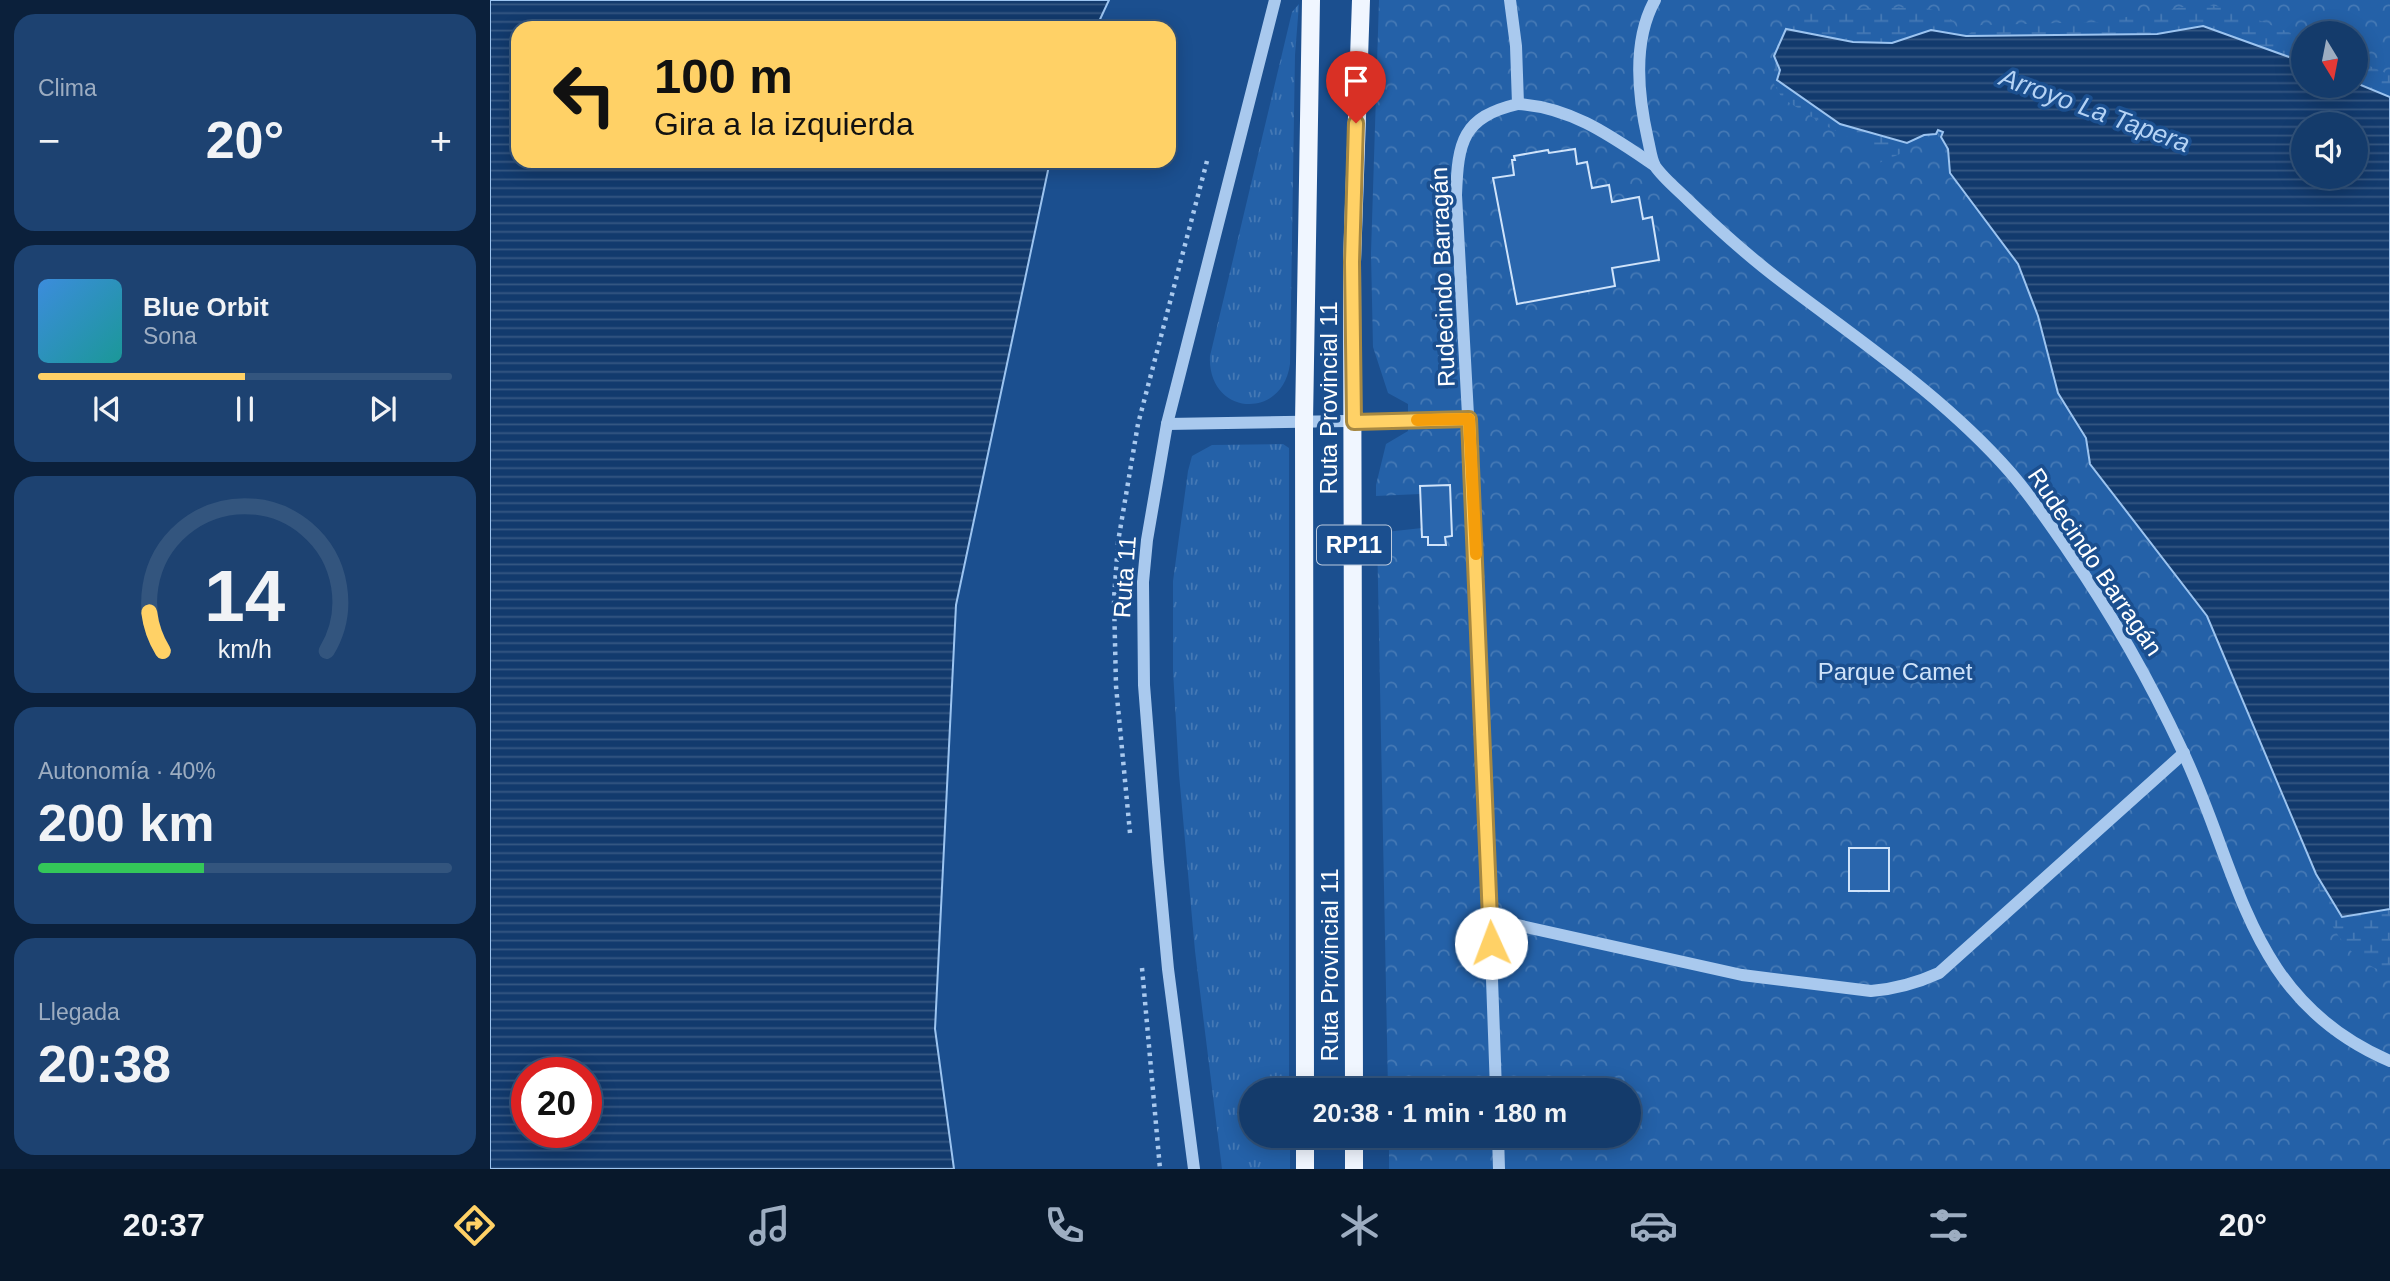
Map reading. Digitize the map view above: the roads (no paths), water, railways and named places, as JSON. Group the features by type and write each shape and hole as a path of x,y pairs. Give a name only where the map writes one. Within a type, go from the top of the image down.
{"main road":[{"name":"Ruta Provincial 11","path":"1305,1078 1304,422 1311,0"},
{"name":"Ruta Provincial 11","path":"1354,1078 1352,262 1361,0"},
{"path":"1305,1148 1306,1169"},
{"path":"1354,1148 1354,1169"}],"street":[{"name":"Ruta 11","path":"1194,1169 1168,969 1143,660 1144,568 1167,424 1275,0"},
{"path":"1510,0 1516,46 1518,104"},
{"path":"1654,165 1641,107 1640,56 1644,30 1655,0"},
{"name":"Rudecindo Barragán","path":"1496,1078 1457,164 1471,127 1492,112 1518,104 1539,105 1565,112 1601,129 1654,165 1736,247 1965,424 2013,475 2102,601 2141,667 2184,753 2246,912 2279,975 2319,1019 2366,1051 2390,1061"},
{"path":"1167,424 1469,419"},
{"path":"1490,919 1742,975 1871,991 1893,989 1917,983 1939,972 2184,753"},
{"path":"1498,1148 1499,1169"}],"water":[{"path":"490,0 1109,0 1099,21 511,21 511,168 1049,168 956,605 935,1029 954,1169 490,1169"},
{"name":"Arroyo La Tapera","path":"2203,26 2291,58 2291,98 2368,98 2368,88 2390,97 2390,909 2342,917 2316,874 2207,616 2090,464 2086,438 2058,393 2038,316 2018,264 1950,173 1948,149 1941,137 1943,132 1938,130 1936,134 1924,135 1907,143 1840,124 1777,80 1780,70 1774,56 1786,29 1853,42 1892,43 1931,30 1966,36 2157,34"}],"park label":[{"name":"Parque Camet","path":"1895,672"}]}
